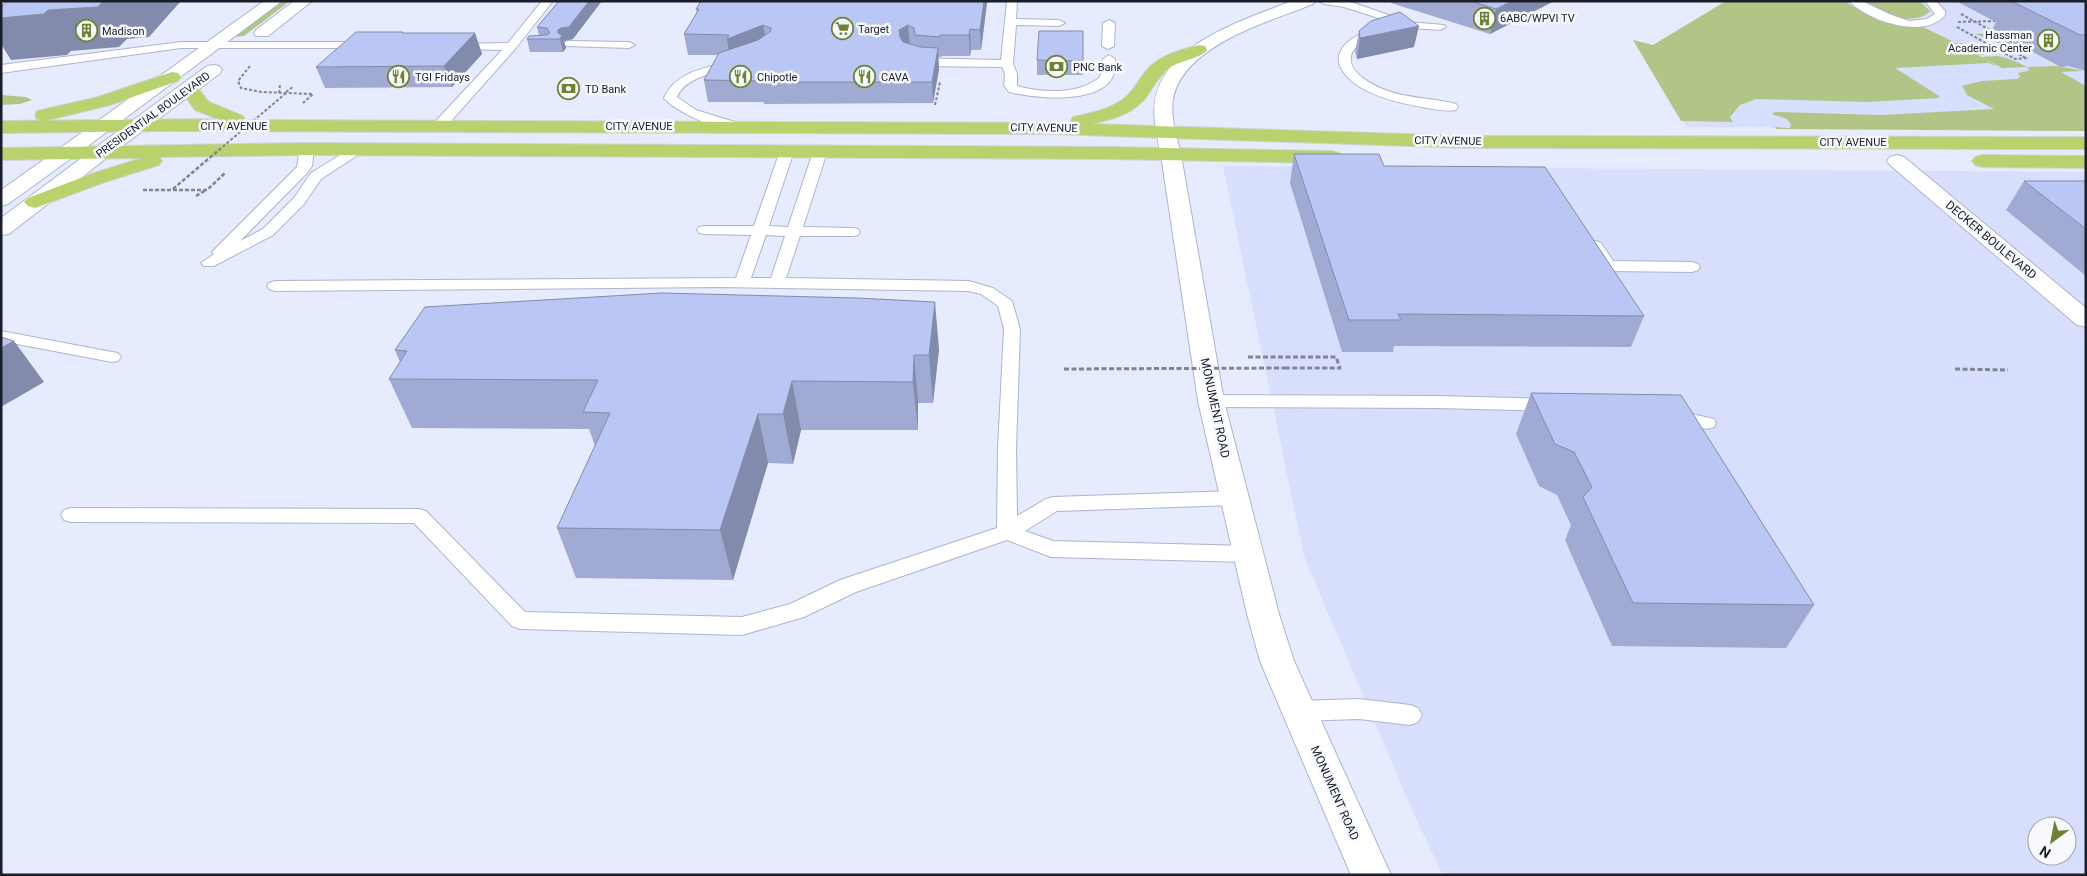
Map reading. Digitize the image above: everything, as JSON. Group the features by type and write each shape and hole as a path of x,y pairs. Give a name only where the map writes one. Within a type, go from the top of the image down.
{"highway":[{"path":"1052,128 1106,114 1123,107 1139,95 1162,66 1171,59 1199,50"},
{"path":"1,126 104,101 172,77"},
{"path":"189,89 196,102 209,111 257,126"},
{"name":"CITY AVENUE","path":"1,126 1052,128 1479,142 2086,143"},
{"name":"CITY AVENUE","path":"1,154 360,149 786,151 1348,158"},
{"path":"36,202 114,172 194,150"},
{"name":"CITY AVENUE","path":"1378,158 2086,162"}],"street":[{"name":"PRESIDENTIAL BOULEVARD","path":"1,200 274,1"},
{"name":"PRESIDENTIAL BOULEVARD","path":"1,229 304,1"},
{"name":"MONUMENT ROAD","path":"1307,1 1219,38 1199,50 1177,67 1166,86 1164,109 1211,401 1272,642 1298,711 1371,875"},
{"name":"DECKER BOULEVARD","path":"1898,161 2086,320"}],"lane":[{"path":"439,126 512,45 548,1"},
{"path":"1012,1 1007,64 1011,74 1010,85 1013,89 1028,93 1065,93 1084,90 1099,84 1108,73 1109,59"},
{"path":"1314,1 1330,10 1382,28"},
{"path":"1324,1 1346,4 1410,25"},
{"path":"1854,1 1879,16 1906,23 1924,23 1937,18 1940,11 1930,1"},
{"path":"1011,22 1059,23"},
{"path":"1108,46 1109,23"},
{"path":"1440,27 1410,25 1382,28 1363,36 1346,50 1345,64 1349,71 1368,85 1397,97 1452,107"},
{"path":"1,69 174,46 215,44 375,45"},
{"path":"443,46 530,44"},
{"path":"569,44 629,45"},
{"path":"909,50 908,59 920,63 1007,64"},
{"path":"733,126 684,109 670,98 672,90 686,80 742,62"},
{"path":"307,149 305,166 302,170 209,263 268,232 299,201 316,176 360,149"},
{"path":"742,282 786,151"},
{"path":"777,283 820,152"},
{"path":"704,230 853,232"},
{"path":"1588,234 1619,281"},
{"path":"1608,266 1692,267"},
{"path":"275,286 742,282 969,286 987,291 1006,304 1012,328 1007,449 1007,532"},
{"path":"1,336 112,357"},
{"path":"1211,401 1418,402 1566,406"},
{"path":"1656,412 1707,423"},
{"path":"71,515 419,516 520,620 742,626 796,611 848,586 1007,532 1053,504 1236,498"},
{"path":"1007,532 1051,549 1250,554"},
{"path":"1298,711 1359,709 1410,715"}],"path":[{"path":"1954,11 2028,51"},
{"path":"2001,20 1953,24 2015,58 2028,58 2020,55 2022,55"},
{"path":"247,63 251,66 238,81 241,88 251,91 313,94 306,100"},
{"path":"935,106 940,81"},
{"path":"279,93 280,85"},
{"path":"207,190 173,189 294,86"},
{"path":"196,196 207,190 221,178"},
{"path":"1064,369 1340,368 1336,357 1248,358"},
{"path":"1955,369 2008,370"}],"shaded area":[{"path":"1734,1 2086,1 2086,129 1686,127 1645,56"},
{"path":"1223,166 2086,172 2086,875 1443,875 1415,817 1304,556"}],"green space":[{"path":"282,1 290,1 244,36 234,37"},
{"path":"1726,1 1844,1 1877,20 1905,27 1923,27 1956,43 1964,43 1985,55 1978,55 1997,66 1988,63 1895,68 1939,96 1938,98 1867,102 1756,99 1740,105 1730,117 1733,122 1681,121 1633,40 1653,45"},
{"path":"1864,1 1920,1 1930,11 1922,17 1899,18 1885,14"},
{"path":"1992,33 2025,51 2005,48 1998,42 1975,34"},
{"path":"1998,56 2013,60 2027,67 2002,68 1982,57"},
{"path":"2059,66 2083,71 2061,72 2086,86 2086,131 1776,129 1775,127 1790,128 1791,124 1787,119 1772,114 1775,112 1880,115 1994,109 1967,95 1962,86 1981,81 2017,79 2020,77 2018,73 2028,71 2027,67"},
{"path":"1,95 26,97 32,100 20,104 1,105"}],"building":[{"path":"8,1 103,1 98,7 48,10 44,14 1,18 1,7"},
{"path":"559,1 589,1 569,27 558,30 558,33 562,35 560,39 527,39 529,36 550,33 547,28 537,27"},
{"path":"701,1 984,1 980,30 970,29 969,35 940,35 940,37 915,35 914,28 908,25 899,30 903,42 920,47 938,48 932,82 761,82 704,80 719,53 758,40 771,31 771,28 763,25 727,39 729,35 684,34 699,9 696,9"},
{"path":"1471,1 1512,1 1496,9"},
{"path":"2011,1 2086,1 2086,35 2080,35"},
{"path":"1400,12 1419,26 1360,38 1359,31 1371,21"},
{"path":"1039,31 1083,31 1083,61 1037,60"},
{"path":"356,32 475,33 444,66 316,67"},
{"path":"1294,154 1379,154 1384,166 1545,167 1644,316 1398,314 1401,320 1349,320"},
{"path":"2024,181 2086,181 2086,229"},
{"path":"662,293 935,302 929,355 914,355 913,382 792,381 783,414 758,414 720,530 557,528 610,413 583,412 598,380 389,379 407,351 395,350 425,307"},
{"path":"1,337 14,341 1,348"},
{"path":"1531,393 1681,395 1814,605 1633,603 1583,497 1592,487 1574,452 1555,444"}],"place":[{"name":"6ABC/WPVI TV","path":"1484,18"},
{"name":"Target","path":"842,29"},
{"name":"Madison","path":"86,31"},
{"name":"Hassman Academic Center","path":"2048,41"},
{"name":"PNC Bank","path":"1057,67"},
{"name":"TGI Fridays","path":"399,77"},
{"name":"Chipotle","path":"741,77"},
{"name":"CAVA","path":"865,77"},
{"name":"TD Bank","path":"569,89"}]}
